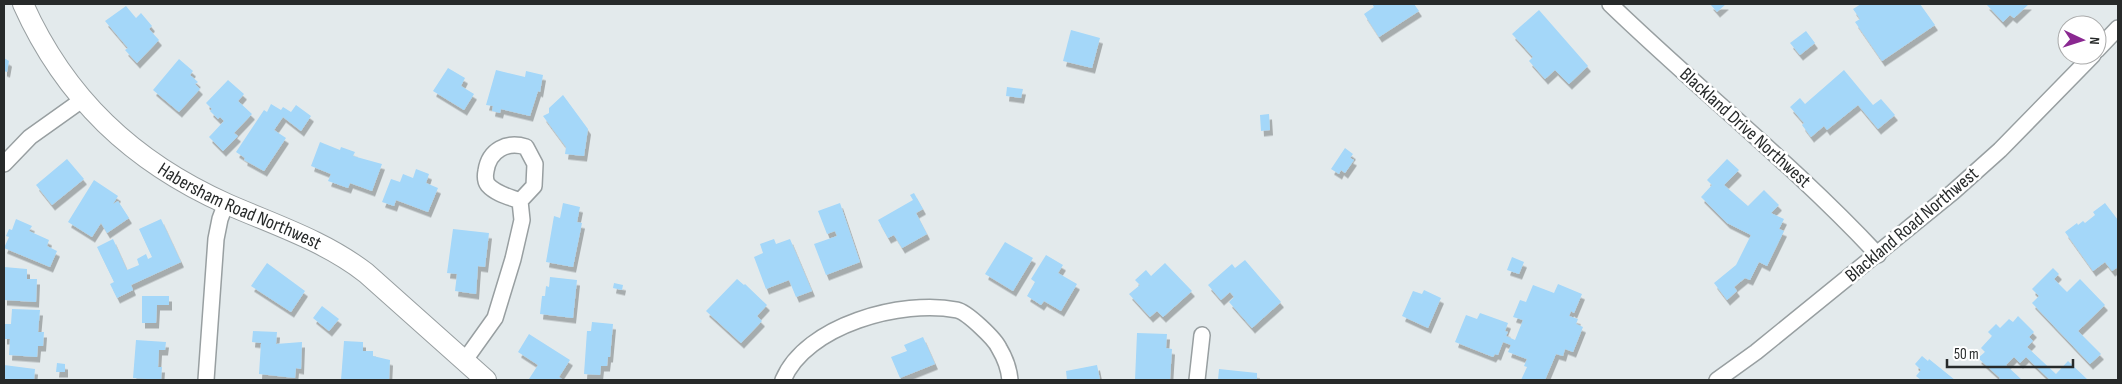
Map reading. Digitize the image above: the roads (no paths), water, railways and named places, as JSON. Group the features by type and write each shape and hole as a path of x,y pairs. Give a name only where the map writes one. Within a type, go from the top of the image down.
{"street":[{"name":"Habersham Road Northwest","path":"24,4 48,52 82,100 115,134 150,162 187,185 319,243 346,258 486,380"},
{"name":"Blackland Drive Northwest","path":"1610,4 1649,42 1743,123 1878,255"},
{"path":"2107,40 2118,28"},
{"name":"Blackland Road Northwest","path":"1717,380 1756,352 1878,255 2000,150 2082,65"},
{"path":"4,164 30,137 82,100"},
{"path":"465,360 495,318 522,220 520,201"},
{"path":"206,380 216,239 226,203"},
{"path":"783,380 788,369 803,350 819,339 864,320 890,312 920,307 959,310 978,325 999,346 1010,372 1010,380"},
{"path":"1197,380 1202,335"}]}
